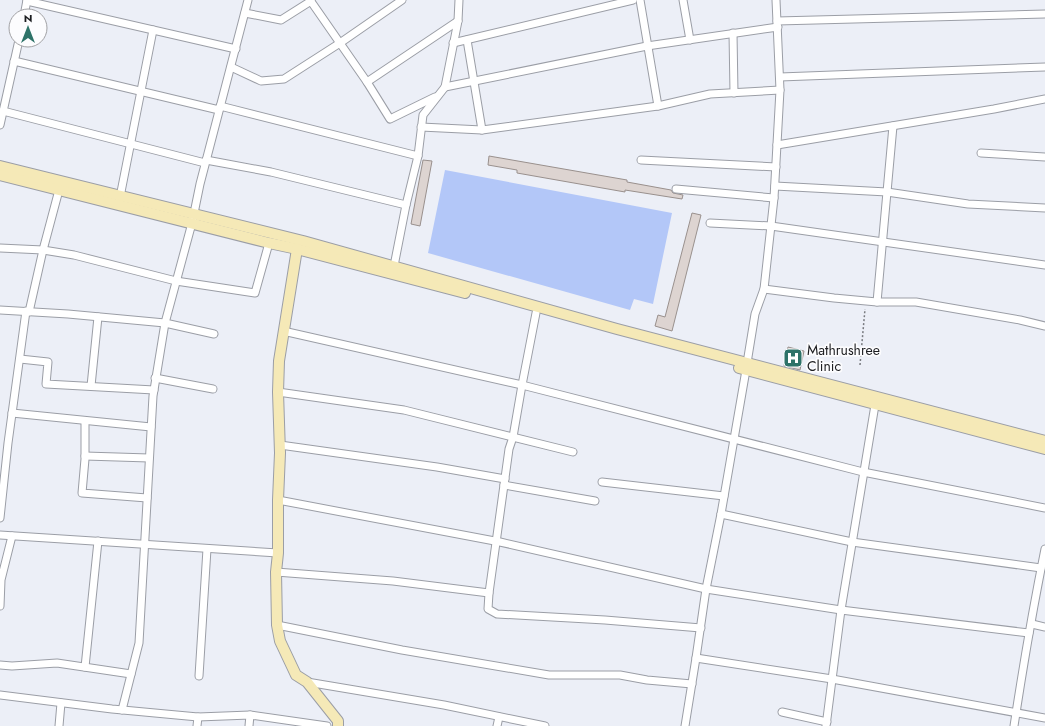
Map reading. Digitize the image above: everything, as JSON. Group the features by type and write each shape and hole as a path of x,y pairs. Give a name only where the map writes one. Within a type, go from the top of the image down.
{"main road":[{"path":"0,166 120,197 269,243 297,249 536,313 1045,441"},
{"path":"0,175 58,190 303,241 617,329 876,404 1045,449"},
{"path":"297,249 279,361 278,392 280,445 278,553 276,572 277,625 280,641 296,675 308,682 338,720 338,726"}],"street":[{"path":"122,710 139,643 155,378 165,323 248,0"},
{"path":"231,67 261,81 284,79 340,43 402,0"},
{"path":"394,266 406,205 418,156 423,115 445,87 458,21 460,0"},
{"path":"453,43 633,0"},
{"path":"640,0 658,106"},
{"path":"683,0 690,40"},
{"path":"685,726 706,588 721,514 755,314 764,289 775,186 780,90 776,0"},
{"path":"27,1 236,49"},
{"path":"245,13 281,20 313,1 390,119 438,96"},
{"path":"445,87 647,46 733,33 777,24 1045,14"},
{"path":"367,82 458,21"},
{"path":"120,197 153,30"},
{"path":"733,33 734,93"},
{"path":"467,40 482,130"},
{"path":"0,125 16,48"},
{"path":"14,61 141,92 220,108 418,156"},
{"path":"780,77 1045,67"},
{"path":"421,127 482,130 658,106 710,94 780,90"},
{"path":"777,146 1045,99"},
{"path":"3,111 206,161 271,172 406,205"},
{"path":"877,302 893,126"},
{"path":"982,153 1045,157"},
{"path":"641,160 776,167"},
{"path":"775,186 887,192 968,204 1045,208"},
{"path":"676,189 774,198"},
{"path":"0,518 4,443 12,413 28,311 58,190"},
{"path":"710,223 771,226 1045,265"},
{"path":"0,248 43,250 74,255 176,281 255,293 269,243"},
{"path":"764,289 877,302 916,302 1020,320 1045,326"},
{"path":"0,310 28,311 165,323 214,334"},
{"path":"536,313 513,437 509,449 488,609 497,614 605,620 701,628"},
{"path":"91,386 98,317"},
{"path":"284,331 522,385 863,472 1045,508"},
{"path":"20,358 48,362 46,384 154,390"},
{"path":"155,378 213,390"},
{"path":"278,392 404,410 573,452"},
{"path":"782,712 826,724 841,610 863,472 876,404"},
{"path":"12,413 151,426"},
{"path":"85,421 85,456 82,493 147,498"},
{"path":"280,445 436,466 595,501"},
{"path":"85,456 149,458"},
{"path":"602,482 724,496"},
{"path":"278,500 496,541 706,588 841,610 1029,633"},
{"path":"721,514 852,542 1043,563"},
{"path":"0,535 278,553"},
{"path":"0,606 0,580 12,536"},
{"path":"85,667 98,541"},
{"path":"199,676 207,549"},
{"path":"1014,726 1029,633 1032,624 1045,549"},
{"path":"276,572 393,581 489,593"},
{"path":"1032,624 1045,627"},
{"path":"277,625 402,650 549,674 620,675 647,680 692,684"},
{"path":"696,658 832,679 1045,718"},
{"path":"0,665 12,666 57,663 131,674"},
{"path":"308,682 444,705 545,726"},
{"path":"0,695 122,710 198,716 250,715 300,724 327,726"},
{"path":"59,726 61,703"},
{"path":"249,726 250,715"},
{"path":"197,726 198,716"},
{"path":"497,726 499,716"}],"path":[{"path":"860,365 866,301"}],"shaded area":[{"path":"445,170 672,213 653,304 634,299 630,310 428,253"}],"building":[{"path":"489,156 627,180 627,182 671,190 673,193 683,195 682,199 625,190 625,192 517,173 517,170 488,165"},
{"path":"423,160 432,161 420,226 411,224"},
{"path":"692,213 701,215 672,331 655,326 658,315 665,317"},
{"path":"788,347 804,351 800,370 784,366"}],"place":[{"name":"Mathrushree Clinic","path":"793,358"}]}
